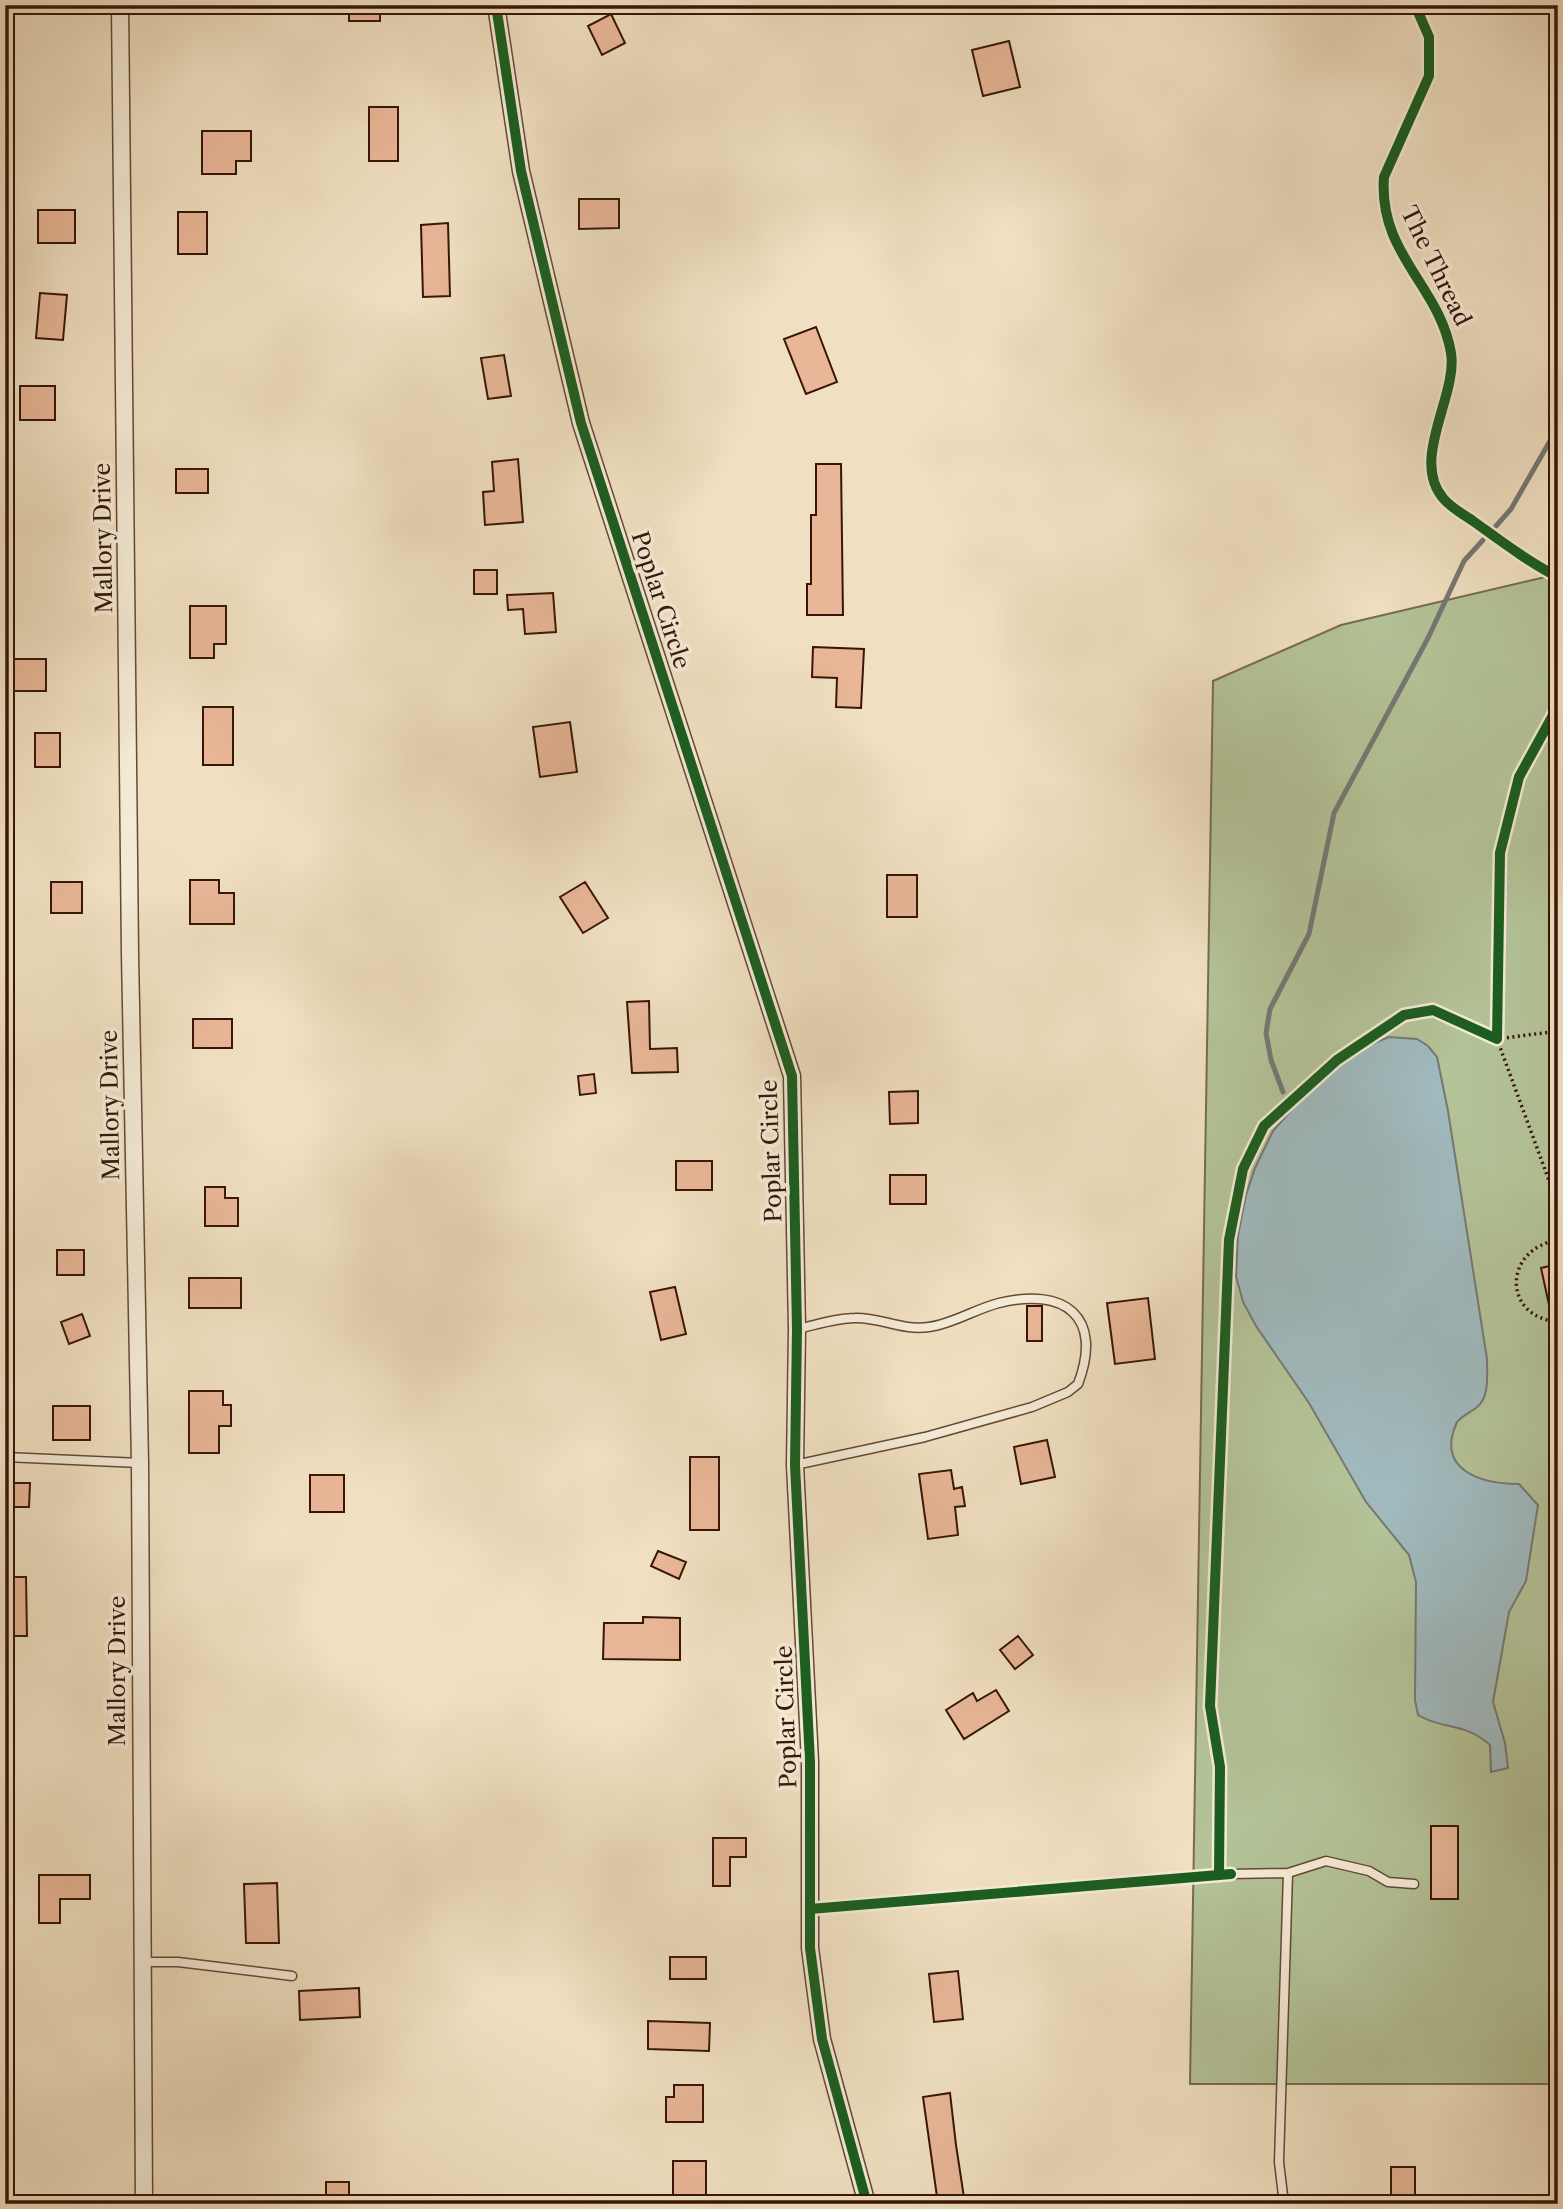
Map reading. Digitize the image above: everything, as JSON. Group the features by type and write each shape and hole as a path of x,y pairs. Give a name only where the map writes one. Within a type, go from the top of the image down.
{"street":[{"name":"Mallory Drive","path":"120,5 131,982 140,1463 144,2204"},
{"name":"Poplar Circle","path":"496,5 521,171 581,423 792,1076 797,1329 795,1465 810,1762 810,1948 821,2039 867,2204"}],"lane":[{"path":"795,1465 925,1437 1053,1400 1078,1384 1085,1349 1078,1314 1059,1301 1000,1303 930,1327 901,1329 857,1318 797,1329"},
{"path":"5,1457 140,1463"},
{"path":"1231,1874 1288,1873 1326,1861 1369,1871 1388,1882 1414,1884"},
{"path":"1284,2204 1279,2162 1288,1873"},
{"path":"141,1962 178,1962 292,1976"}],"path":[{"path":"1496,1027 1491,1037 1558,1205"},
{"path":"1491,1037 1558,1031"},
{"path":"1558,1240 1533,1248 1524,1257 1516,1283 1525,1307 1535,1316 1558,1322"}],"green space":[{"path":"1558,574 1558,2084 1190,2084 1213,681 1341,625"}],"water":[{"path":"1389,1037 1417,1039 1428,1046 1437,1057 1487,1359 1484,1398 1476,1408 1457,1422 1452,1438 1452,1452 1457,1463 1466,1471 1490,1481 1519,1484 1538,1505 1526,1581 1509,1612 1493,1702 1505,1743 1508,1768 1491,1772 1490,1745 1463,1729 1436,1723 1418,1715 1415,1700 1416,1582 1409,1555 1366,1502 1309,1403 1256,1326 1243,1302 1236,1276 1238,1235 1246,1195 1255,1168 1273,1131 1319,1079 1364,1047"}],"building":[{"path":"349,5 380,5 380,21 349,21"},
{"path":"611,14 625,43 602,55 588,26"},
{"path":"1009,41 1020,87 983,96 972,50"},
{"path":"369,107 398,107 398,161 369,161"},
{"path":"202,131 251,131 251,161 236,161 236,174 202,174"},
{"path":"579,199 619,199 619,228 579,229"},
{"path":"38,210 75,210 75,243 38,243"},
{"path":"178,212 207,212 207,254 178,254"},
{"path":"448,223 450,296 423,297 421,225"},
{"path":"40,293 67,295 63,340 36,338"},
{"path":"816,327 837,382 806,394 784,339"},
{"path":"504,355 511,396 488,399 481,358"},
{"path":"20,386 55,386 55,420 20,420"},
{"path":"518,459 523,522 485,525 483,492 494,491 492,462"},
{"path":"816,464 841,464 843,615 807,615 807,584 811,584 811,515 816,515"},
{"path":"176,469 208,469 208,493 176,493"},
{"path":"474,570 497,570 497,594 474,594"},
{"path":"553,593 556,632 525,634 523,609 508,610 507,595"},
{"path":"190,606 226,606 226,644 214,644 214,658 190,658"},
{"path":"813,647 864,649 861,708 836,707 837,678 812,677"},
{"path":"11,659 46,659 46,691 11,691"},
{"path":"203,707 233,707 233,765 203,765"},
{"path":"570,722 577,772 540,777 533,727"},
{"path":"35,733 60,733 60,767 35,767"},
{"path":"887,875 917,875 917,917 887,917"},
{"path":"190,880 219,880 219,893 234,893 234,924 190,924"},
{"path":"51,882 82,882 82,913 51,913"},
{"path":"585,882 608,918 583,933 560,897"},
{"path":"649,1001 650,1049 677,1048 678,1072 632,1073 627,1002"},
{"path":"193,1019 232,1019 232,1048 193,1048"},
{"path":"594,1074 596,1093 580,1095 578,1076"},
{"path":"918,1091 918,1123 890,1124 889,1092"},
{"path":"676,1161 712,1161 712,1190 676,1190"},
{"path":"890,1175 926,1175 926,1204 890,1204"},
{"path":"205,1187 225,1187 225,1198 238,1198 238,1226 205,1226"},
{"path":"57,1250 84,1250 84,1275 57,1275"},
{"path":"1558,1264 1558,1313 1551,1314 1541,1268"},
{"path":"189,1278 241,1278 241,1308 189,1308"},
{"path":"675,1287 686,1334 661,1340 650,1292"},
{"path":"1148,1298 1155,1359 1115,1364 1107,1303"},
{"path":"1027,1306 1042,1306 1042,1341 1027,1341"},
{"path":"82,1314 90,1336 69,1344 61,1322"},
{"path":"189,1391 223,1391 223,1405 231,1405 231,1426 219,1426 219,1453 189,1453"},
{"path":"53,1406 90,1406 90,1440 53,1440"},
{"path":"1047,1440 1055,1477 1021,1484 1014,1447"},
{"path":"690,1457 719,1457 719,1530 690,1530"},
{"path":"951,1470 954,1489 962,1487 965,1506 955,1507 958,1535 928,1539 919,1474"},
{"path":"310,1475 344,1475 344,1512 310,1512"},
{"path":"5,1483 30,1483 29,1507 5,1507"},
{"path":"658,1551 686,1562 679,1579 651,1566"},
{"path":"5,1577 26,1577 27,1636 5,1636"},
{"path":"643,1617 680,1618 680,1660 603,1659 604,1623 643,1623"},
{"path":"1018,1636 1033,1655 1015,1669 1000,1650"},
{"path":"996,1690 1009,1711 964,1739 946,1710 973,1693 977,1701"},
{"path":"1431,1826 1458,1826 1458,1899 1431,1899"},
{"path":"713,1838 746,1838 746,1857 730,1857 730,1886 713,1886"},
{"path":"39,1875 90,1875 90,1899 60,1899 60,1923 39,1923"},
{"path":"277,1883 279,1943 246,1943 244,1884"},
{"path":"670,1957 706,1957 706,1979 670,1979"},
{"path":"958,1971 963,2019 934,2022 929,1974"},
{"path":"359,1988 360,2017 300,2020 299,1991"},
{"path":"648,2021 710,2023 709,2051 648,2049"},
{"path":"674,2085 703,2085 703,2122 666,2122 666,2097 674,2097"},
{"path":"950,2093 965,2204 938,2204 923,2097"},
{"path":"673,2161 706,2161 706,2198 673,2198"},
{"path":"1391,2167 1415,2167 1415,2204 1391,2204"},
{"path":"326,2182 349,2182 349,2204 326,2204"}],"waterway":[{"path":"1496,526 1511,509 1558,427"},
{"path":"1283,1092 1271,1060 1266,1033 1270,1009 1309,934 1334,813 1428,638 1464,561 1483,540"}],"cycle path":[{"path":"496,5 521,171 581,423 792,1076 797,1329 795,1465 810,1762 810,1948 822,2039 867,2204"},
{"name":"The Thread","path":"1415,5 1429,37 1429,76 1384,177 1385,204 1390,228 1435,308 1445,329 1451,353 1448,388 1433,446 1431,465 1434,482 1443,498 1453,507 1525,558 1558,577"},
{"path":"1219,1875 1220,1767 1210,1706 1229,1240 1243,1169 1264,1126 1337,1060 1404,1015 1433,1010 1497,1039 1500,853 1519,777 1558,706"},
{"path":"810,1909 1231,1874"}]}
